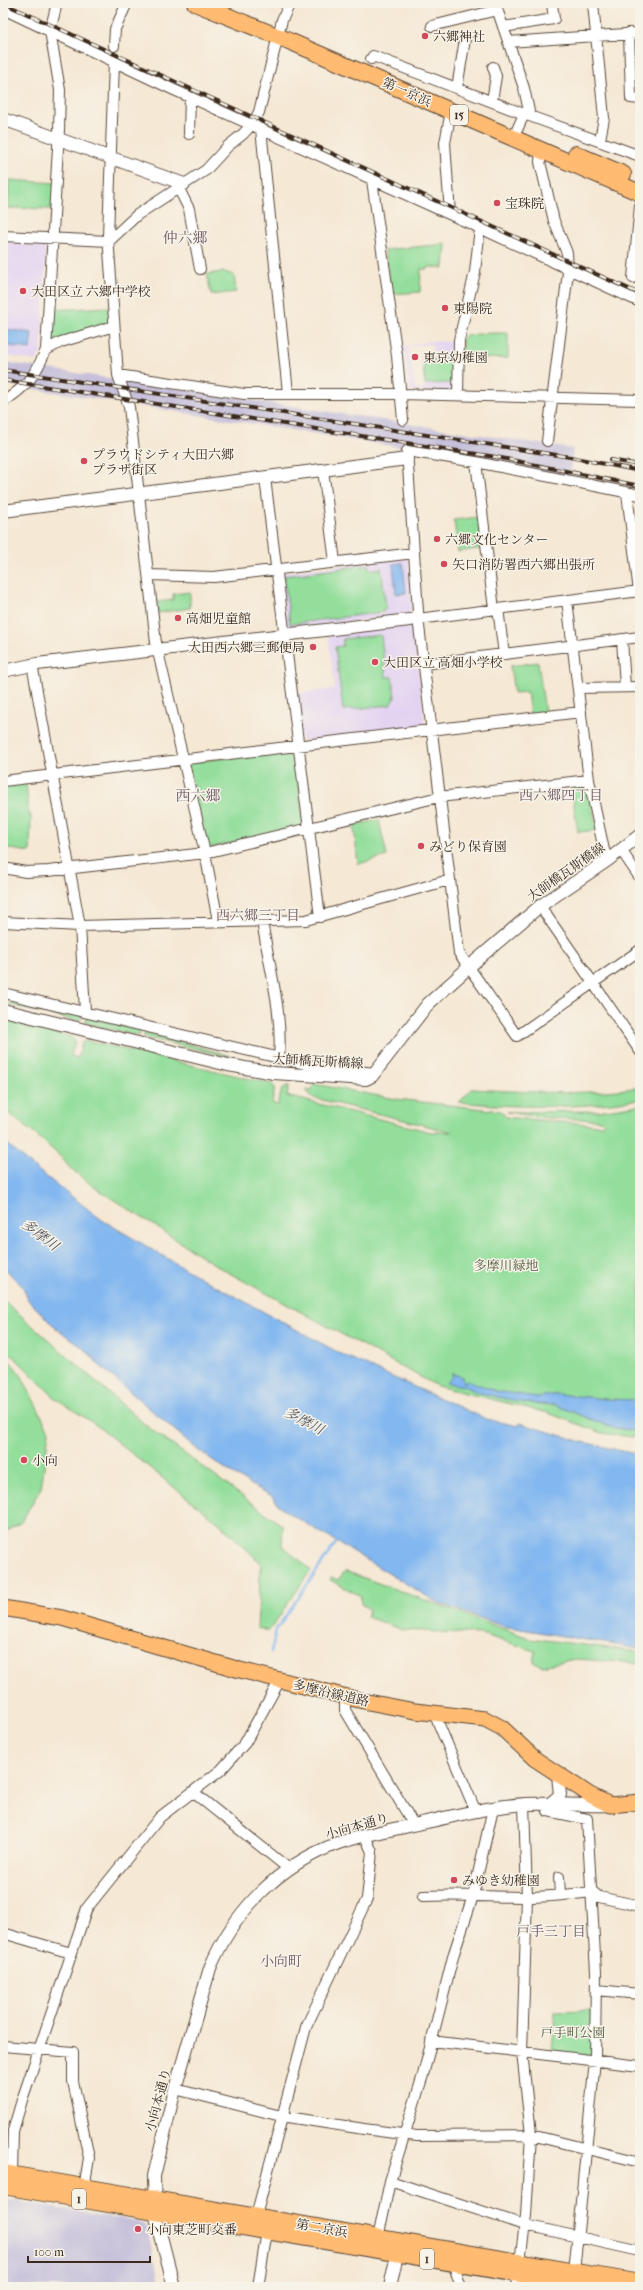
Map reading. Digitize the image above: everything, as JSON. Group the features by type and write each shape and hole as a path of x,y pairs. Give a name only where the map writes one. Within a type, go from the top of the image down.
{"highway":[{"name":"第一京浜","path":"195,3 279,32 640,182"},
{"name":"第一京浜","path":"219,3 451,111 640,193"},
{"name":"第二京浜","path":"6,2178 84,2188 200,2218 378,2238 399,2248 453,2263 594,2287"},
{"name":"第二京浜","path":"6,2178 154,2206 399,2248 518,2275 574,2272 640,2283"}],"main road":[{"name":"多摩沿線道路","path":"3,1608 62,1618 280,1680 345,1696 398,1708 478,1717 491,1721 502,1728 528,1754 558,1775 610,1805"},
{"path":"610,1805 640,1802"}],"street":[{"path":"3,402 22,390 40,364 46,350 59,138 60,90 50,31 57,3"},
{"path":"114,46 115,29 127,3"},
{"path":"3,236 109,241 126,223 206,170 228,146 243,134 259,112 279,32 290,3"},
{"path":"593,3 604,118 600,140"},
{"path":"503,27 554,19 552,4"},
{"path":"432,26 496,7 524,88 527,115 517,130"},
{"path":"3,9 190,97 450,214 532,254 568,268 640,302"},
{"path":"508,42 640,32"},
{"path":"629,33 631,98 640,99"},
{"path":"458,88 465,39"},
{"path":"370,59 373,56 527,115 600,140 640,156"},
{"path":"114,62 110,157 109,241 118,375 128,407 158,649 205,853 218,921"},
{"path":"492,101 496,76 493,67"},
{"path":"189,134 190,97"},
{"path":"450,214 445,143 451,111"},
{"path":"3,119 110,157 181,186 189,209 200,269"},
{"path":"261,129 288,393"},
{"path":"541,150 540,162 543,176 554,221 567,253 568,268 547,441"},
{"path":"372,180 401,394 403,420"},
{"path":"633,278 640,206"},
{"path":"458,395 459,340 475,272 480,228"},
{"path":"46,350 61,342 114,326"},
{"path":"118,375 244,394 401,394 640,400"},
{"path":"640,495 476,462 407,451 418,619 458,953 518,1036 640,950"},
{"path":"3,510 407,459"},
{"path":"476,462 496,609 504,654"},
{"path":"323,470 335,562"},
{"path":"265,478 285,634 297,746 320,917"},
{"path":"3,671 32,664 639,592 627,493"},
{"path":"149,575 214,576 414,553"},
{"path":"567,600 589,780 604,850 608,860"},
{"path":"424,664 640,637"},
{"path":"622,639 625,687"},
{"path":"32,664 80,926 86,1011"},
{"path":"578,688 640,687"},
{"path":"3,781 432,731 581,712"},
{"path":"3,868 26,872 205,853 439,797 589,780"},
{"name":"大師橋瓦斯橋線","path":"3,1010 228,1065 274,1074 366,1079 374,1073 428,1004 468,968 540,906 608,860 640,835"},
{"path":"621,850 640,878"},
{"path":"3,922 80,926 218,921 306,920 449,880"},
{"path":"540,906 593,983 636,1037 640,1051"},
{"path":"262,921 280,1037 279,1058"},
{"path":"3,993 86,1011 279,1058 340,1070 374,1073"},
{"path":"6,2178 13,2131 87,1908 160,1817 221,1770 245,1743 280,1680"},
{"path":"345,1696 345,1710 414,1825"},
{"path":"434,1713 476,1812"},
{"path":"558,1775 560,1795 549,1804 548,1811 587,1819 593,1892 596,1990 595,2060 579,2236 574,2272"},
{"path":"193,1792 289,1869"},
{"path":"518,2275 525,2225 531,2135 522,2052 527,1897 524,1804"},
{"name":"小向本通り","path":"174,2287 154,2206 156,2169 174,2090 204,1985 222,1944 248,1905 289,1869 336,1844 365,1836 493,1808 524,1804 610,1805"},
{"path":"378,2238 390,2180 423,2075 454,1953 473,1896 493,1808"},
{"path":"258,2287 261,2225 281,2116 306,2027 367,1899 372,1852 365,1836"},
{"path":"559,1877 560,1895"},
{"path":"423,1896 456,1894 473,1896 527,1897 593,1892 599,1897 640,1906"},
{"path":"3,1933 71,1954"},
{"path":"596,1990 640,1994"},
{"path":"431,2041 640,2066"},
{"path":"3,2046 73,2052 73,2081 89,2158 84,2188"},
{"path":"174,2090 281,2116 404,2134 531,2135 640,2162"},
{"path":"390,2180 525,2225 640,2251"},
{"path":"390,2287 399,2248"},
{"path":"453,2263 461,2287"}],"shaded area":[{"name":"大田区立 六郷中学校","path":"3,241 42,243 46,246 41,352 36,361 3,355"},
{"path":"431,341 455,342 454,391 410,391 403,346","holes":["432,344 433,357 421,359 425,389 415,389 408,346"]},
{"path":"3,362 573,449 570,477 430,452 3,384"},
{"name":"大田区立 高畑小学校","path":"405,557 408,560 412,609 407,615 290,629 287,626 280,575 282,573"},
{"name":"大田区立 高畑小学校","path":"410,625 414,630 425,725 423,728 302,741 294,694 335,689 328,634"},
{"path":"3,2199 144,2223 147,2226 160,2287 3,2287"}],"green space":[{"path":"9,180 56,183 54,209 8,208"},
{"path":"446,244 444,268 429,267 428,269 421,269 420,292 391,294 385,250"},
{"path":"224,272 234,275 236,292 211,295 207,274"},
{"path":"109,307 110,322 108,326 47,346 50,310"},
{"path":"508,333 508,358 462,359 462,339 466,335"},
{"path":"453,357 452,383 425,384 423,362"},
{"path":"479,517 483,548 458,552 454,520"},
{"name":"大田区立 高畑小学校","path":"369,565 369,570 381,568 386,607 383,612 290,624 284,576"},
{"path":"190,592 190,608 158,613 157,602 173,600 173,594"},
{"path":"381,635 386,677 392,677 395,697 390,705 343,710 335,647 343,646 343,639"},
{"path":"538,662 545,713 530,714 527,692 514,693 510,666"},
{"path":"293,751 296,755 303,823 301,826 210,848 206,846 188,765 190,762"},
{"path":"26,782 29,815 31,815 30,852 3,848 3,785"},
{"path":"571,787 588,787 597,830 578,832"},
{"path":"379,820 387,856 358,864 354,825"},
{"path":"11,999 82,1016 80,1022 10,1005"},
{"path":"87,1017 141,1030 139,1036 85,1023"},
{"name":"多摩川緑地","path":"3,1020 71,1037 75,1041 71,1056 78,1058 82,1042 88,1041 272,1084 275,1087 272,1103 278,1105 282,1089 289,1085 287,1096 431,1132 452,1132 314,1098 307,1093 307,1090 312,1091 314,1084 396,1099 501,1111 506,1117 600,1125 605,1124 601,1120 548,1118 507,1112 598,1111 640,1105 640,1438 602,1433 548,1413 437,1386 222,1269 94,1187 69,1167 61,1157 35,1134 3,1109"},
{"path":"145,1031 251,1062 144,1037"},
{"path":"640,1087 640,1099 595,1105 527,1106 459,1102 472,1089 535,1092 598,1092"},
{"path":"3,1300 149,1428 283,1526 282,1545 311,1570 269,1631 257,1628 261,1563 219,1523 96,1425 54,1397 3,1346"},
{"name":"小向","path":"3,1353 21,1375 49,1431 41,1488 21,1522 3,1534"},
{"path":"345,1571 529,1638 640,1652 640,1663 575,1659 542,1666 533,1662 535,1651 481,1634 403,1630 367,1617 369,1609 361,1604 361,1596 330,1580 331,1577 338,1580"},
{"name":"戸手町公園","path":"594,2010 593,2058 552,2052 555,2011"}],"water":[{"path":"3,329 32,333 30,349 3,345"},
{"path":"403,563 406,593 396,594 393,564"},
{"name":"多摩川","path":"3,1140 26,1161 102,1220 192,1273 343,1355 486,1419 518,1426 519,1423 583,1442 640,1455 640,1649 503,1626 438,1603 282,1509 272,1496 239,1478 198,1450 101,1367 87,1351 55,1327 28,1300 23,1287 3,1267"},
{"path":"451,1373 462,1377 464,1383 466,1380 496,1391 537,1397 557,1394 606,1399 640,1400 640,1432 610,1427 555,1405 525,1403 480,1393 464,1386 446,1383 453,1376"}],"waterway":[{"path":"271,1652 276,1630 338,1540"}],"railway":[{"path":"3,3 640,294"},
{"path":"3,370 570,457 640,471"},
{"path":"3,380 496,457 640,486"},
{"path":"610,460 640,465"}],"place":[{"name":"六郷神社","path":"425,36"},
{"name":"宝珠院","path":"497,203"},
{"name":"大田区立 六郷中学校","path":"23,291"},
{"name":"東陽院","path":"445,308"},
{"name":"東京幼稚園","path":"415,357"},
{"name":"プラウドシティ大田六郷 プラザ街区","path":"84,461"},
{"name":"六郷文化センター","path":"437,539"},
{"name":"矢口消防署西六郷出張所","path":"444,564"},
{"name":"高畑児童館","path":"178,618"},
{"name":"大田西六郷三郵便局","path":"313,647"},
{"name":"大田区立 高畑小学校","path":"375,662"},
{"name":"みどり保育園","path":"421,846"},
{"name":"小向","path":"24,1460"},
{"name":"みゆき幼稚園","path":"454,1880"},
{"name":"小向東芝町交番","path":"138,2229"}],"district":[{"name":"仲六郷","path":"185,238"},
{"name":"西六郷四丁目","path":"561,795"},
{"name":"西六郷","path":"198,796"},
{"name":"西六郷三丁目","path":"258,915"},
{"name":"戸手三丁目","path":"551,1931"},
{"name":"小向町","path":"281,1961"}]}
